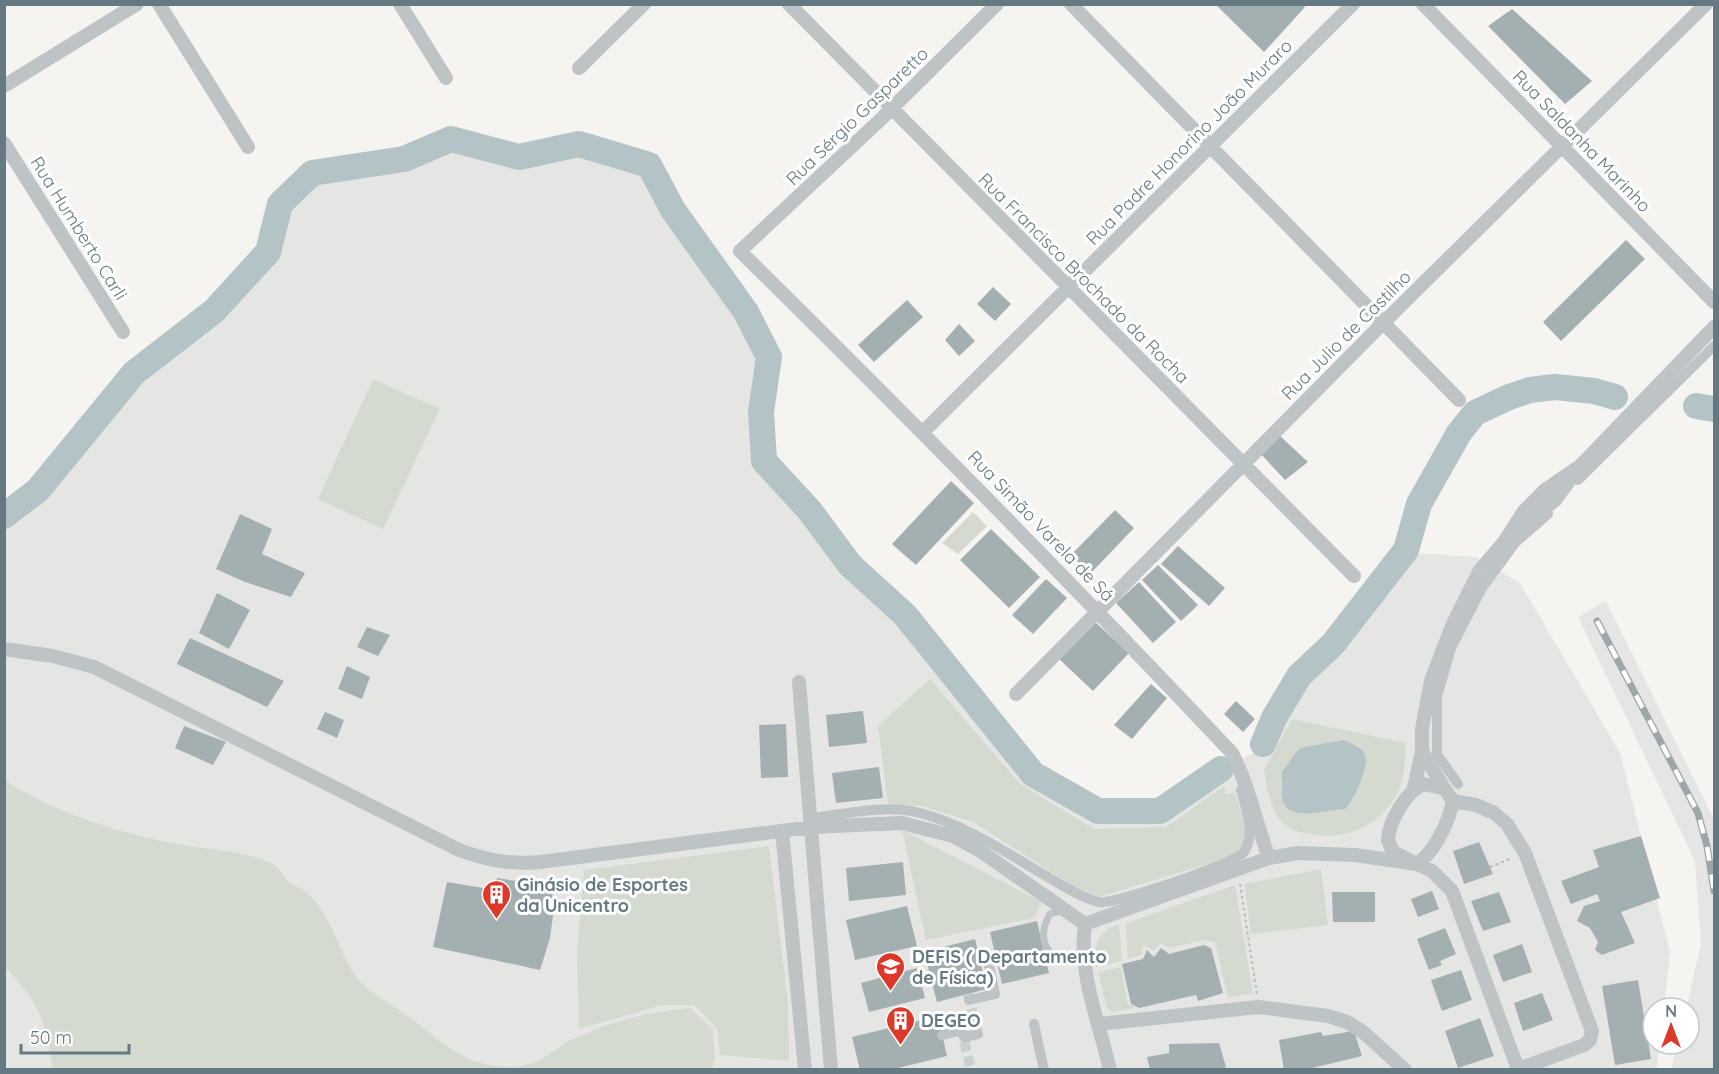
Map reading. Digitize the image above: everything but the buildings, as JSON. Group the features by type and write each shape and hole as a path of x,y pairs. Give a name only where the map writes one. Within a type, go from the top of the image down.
{"street":[{"path":"4,86 137,4"},
{"path":"159,4 248,147"},
{"path":"400,4 446,78"},
{"path":"579,68 644,4"},
{"name":"Rua Francisco Brochado da Rocha","path":"789,4 1354,576"},
{"name":"Rua Sérgio Gasparetto","path":"740,251 892,108 997,4"},
{"path":"1071,4 1459,400"},
{"name":"Rua Padre Honorino João Muraro","path":"923,432 1353,4"},
{"name":"Rua Saldanha Marinho","path":"1423,4 1714,302"},
{"name":"Rua Julio de Castilho","path":"1016,694 1384,322 1706,4"},
{"name":"Rua Humberto Carli","path":"4,143 123,332"},
{"name":"Rua Simão Varela de Sá","path":"740,251 923,432 1098,611 1232,753 1246,781 1253,814 1269,858"},
{"path":"1389,846 1392,824 1414,788 1422,751 1422,729 1431,681 1452,626 1480,570 1504,542 1555,500 1580,466 1714,327"},
{"path":"1458,784 1437,754 1437,696 1450,648 1482,588 1515,543 1560,503 1585,470 1635,426 1714,346"},
{"path":"4,649 53,656 94,667 459,850 496,862 518,864 540,862 782,831 887,809 918,812 965,829 1066,887 1101,903 1153,889 1240,857 1249,842 1251,833 1235,773"},
{"path":"799,682 831,1070"},
{"path":"1389,846 1401,857 1439,876 1452,891 1517,1069 1584,1045 1590,1040 1592,1031 1525,853 1507,824 1494,813 1476,805 1453,801 1422,751"},
{"path":"1414,788 1423,784 1444,788"},
{"path":"1085,924 1269,858 1298,853 1355,855 1417,864 1423,860 1440,833 1450,814 1453,801"},
{"path":"812,823 902,823 953,836 979,850 1085,924"},
{"path":"782,831 805,1070"},
{"path":"1355,855 1389,846"},
{"path":"1085,924 1083,960 1110,1070"},
{"path":"969,1000 995,994 988,961 996,960"},
{"path":"1099,1024 1258,1007 1328,1016 1347,1022 1363,1032 1405,1070"},
{"path":"942,1035 978,1034 973,1016"},
{"path":"1034,1024 1044,1070"}],"lane":[{"path":"1064,910 1050,914 1046,921 1044,937 1049,953 1057,960 1065,962 1083,960"}],"path":[{"path":"1490,867 1525,853"},
{"path":"1238,869 1258,1007"}],"shaded area":[{"path":"454,145 520,164 579,150 645,170 670,217 704,261 740,315 762,358 755,403 758,463 804,516 842,571 873,594 1032,775 1097,814 1161,814 1213,776 1266,746 1277,721 1302,681 1338,647 1413,553 1476,557 1520,583 1620,753 1670,952 1665,996 1641,996 1641,1056 1658,1056 1657,1069 5,1070 5,525 43,496 139,378 219,317 273,257 287,208 315,179 407,166"},
{"path":"373,379 440,409 383,529 318,499"},
{"path":"973,512 987,526 958,554 942,543"},
{"path":"1606,601 1714,819 1714,1069 1671,1069 1674,1056 1701,1056 1701,996 1689,996 1701,944 1695,861 1578,617"},
{"path":"930,679 1019,783 1094,829 1166,827 1224,786 1226,794 1235,793 1243,819 1246,841 1236,854 1221,860 1099,897 1070,884 973,822 922,806 888,804 878,726"},
{"path":"1292,719 1406,743 1404,771 1400,786 1384,812 1360,829 1331,836 1291,829 1279,819 1267,789 1264,770"},
{"path":"1344,740 1360,749 1366,758 1361,782 1345,809 1305,813 1288,809 1283,801 1282,771 1295,753 1301,748"},
{"path":"5,780 65,812 111,828 157,840 248,855 274,864 289,882 307,892 317,903 357,978 375,994 465,1057 494,1066 521,1066 536,1062 572,1040 605,1026 641,1016 690,1008 713,1029 715,1059 712,1069 52,1069 48,1039 39,1013 25,989 5,967"},
{"path":"902,830 1042,902 1034,918 926,940"},
{"path":"769,846 788,1003 789,1061 720,1055 717,1028 694,1005 663,1005 579,1029 577,953 584,870"},
{"path":"1321,869 1328,925 1251,934 1244,884"},
{"path":"1235,885 1253,993 1228,998 1215,942 1205,940 1169,948 1160,943 1154,951 1144,945 1141,955 1128,959 1126,923"},
{"path":"1119,924 1122,961 1096,967 1095,952 1098,940 1106,931"},
{"path":"1121,967 1128,1004 1135,1008 1112,1012 1107,1009 1098,972"}],"waterway":[{"path":"4,516 38,490 134,373 214,311 268,252 280,204 312,173 404,159 451,139 519,157 579,144 649,165 673,210 746,312 769,357 761,412 764,461 810,511 850,565 905,615 1033,774 1098,811 1160,811 1221,769"},
{"path":"1263,744 1274,718 1299,676 1333,644 1406,550 1419,504 1459,433 1475,413 1530,390 1555,387 1594,391 1615,397"},
{"path":"1696,406 1714,409"}],"tunnel":[{"path":"968,994 973,1016 959,1019 971,1070"}],"railway":[{"path":"1597,621 1698,813 1707,846 1714,891"}],"place":[{"name":"Ginásio de Esportes da Unicentro","path":"496,920"},
{"name":"DEFIS ( Departamento de Física)","path":"891,992"},
{"name":"DEGEO","path":"900,1046"}]}
